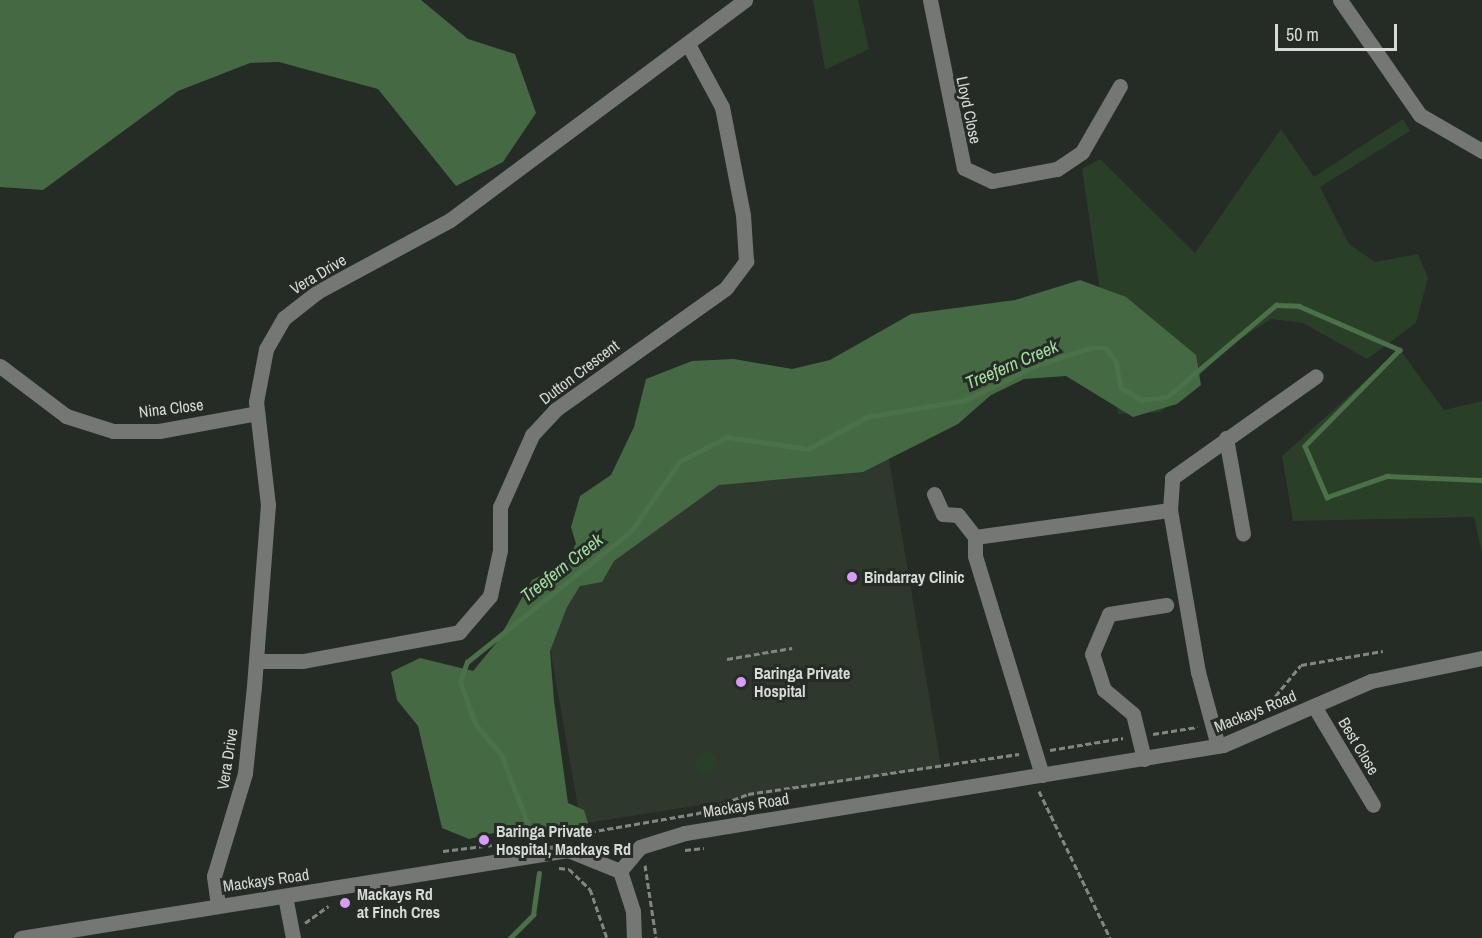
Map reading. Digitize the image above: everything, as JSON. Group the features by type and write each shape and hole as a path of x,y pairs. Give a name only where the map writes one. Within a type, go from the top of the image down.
{"street":[{"name":"Vera Drive","path":"218,905 214,876 245,774 256,661 268,505 257,413 261,366 284,318 317,292 450,220 689,46 745,0"},
{"name":"Lloyd Close","path":"930,0 964,168 992,181 1058,169 1082,152 1120,86"},
{"path":"1340,0 1420,115 1482,151"},
{"name":"Dutton Crescent","path":"256,661 313,660 459,632 490,596 500,550 500,507 532,435 555,410 726,288 746,261 743,215 722,107 689,46"},
{"name":"Nina Close","path":"0,366 66,416 113,430 159,431 257,413"},
{"path":"1218,746 1214,725 1201,687 1170,510 1172,478 1316,376"},
{"path":"1226,438 1243,533"},
{"path":"934,494 943,514 958,515 975,537 975,556 1033,753 1042,775"},
{"path":"975,537 1170,510"},
{"path":"1144,759 1140,735 1128,707 1104,690 1092,654 1109,614 1166,605"},
{"name":"Mackays Road","path":"21,938 553,852 594,857 620,871 640,846 685,833 1218,746 1371,681 1482,658"},
{"name":"Best Close","path":"1314,706 1373,805"},
{"path":"620,871 633,911 633,938"},
{"path":"285,896 292,932"}],"path":[{"path":"727,659 792,648"},
{"path":"1256,714 1301,665 1383,651"},
{"path":"699,813 748,794 1214,725"},
{"path":"1039,791 1110,938"},
{"path":"676,852 704,848"},
{"path":"649,858 645,871 656,938"},
{"path":"547,867 569,869 590,889 607,938"},
{"path":"368,899 434,889"},
{"path":"292,932 335,904"}],"shaded area":[{"name":"Baringa Private Hospital","path":"887,447 941,767 581,824 541,597 674,480"}],"green space":[{"path":"0,0 421,0 468,39 515,54 536,113 503,162 456,186 378,89 279,62 250,63 178,91 43,190 0,187"},
{"path":"813,0 858,0 869,49 825,70"},
{"path":"1403,119 1410,131 1320,187 1349,244 1375,262 1418,254 1428,278 1416,323 1367,359 1303,323 1271,319 1234,343 1161,412 1118,414 1082,169 1100,159 1195,253 1281,129 1314,177"},
{"path":"1080,280 1126,297 1196,355 1201,385 1177,404 1133,417 1066,376 1024,379 991,395 958,424 863,472 719,485 614,561 602,582 580,586 567,607 550,651 554,701 568,803 584,810 588,823 577,832 498,832 469,839 442,828 418,726 397,700 391,672 420,658 473,671 497,642 532,580 564,564 576,544 571,527 580,496 611,475 634,427 646,379 692,361 734,359 792,369 830,360 911,314 1015,300"},
{"path":"1400,350 1444,410 1482,401 1482,554 1474,517 1293,521 1282,456"},
{"path":"706,752 714,755 717,763 714,771 706,774 698,771 695,763 698,755"}],"waterway":[{"name":"Treefern Creek","path":"533,838 501,755 475,724 460,682 467,662 631,531 680,461 727,437 808,449 867,417 965,400 1037,365 1090,348 1106,348 1116,362 1121,388 1142,400 1167,397 1276,305 1299,306 1400,350 1305,446 1327,497 1387,476 1482,480"},
{"name":"Treefern Creek","path":"510,938 533,915 539,873"}],"place":[{"name":"Bindarray Clinic","path":"852,577"},
{"name":"Baringa Private Hospital","path":"741,682"},
{"name":"Baringa Private Hospital, Mackays Rd","path":"484,840"},
{"name":"Mackays Rd at Finch Cres","path":"345,903"}]}
